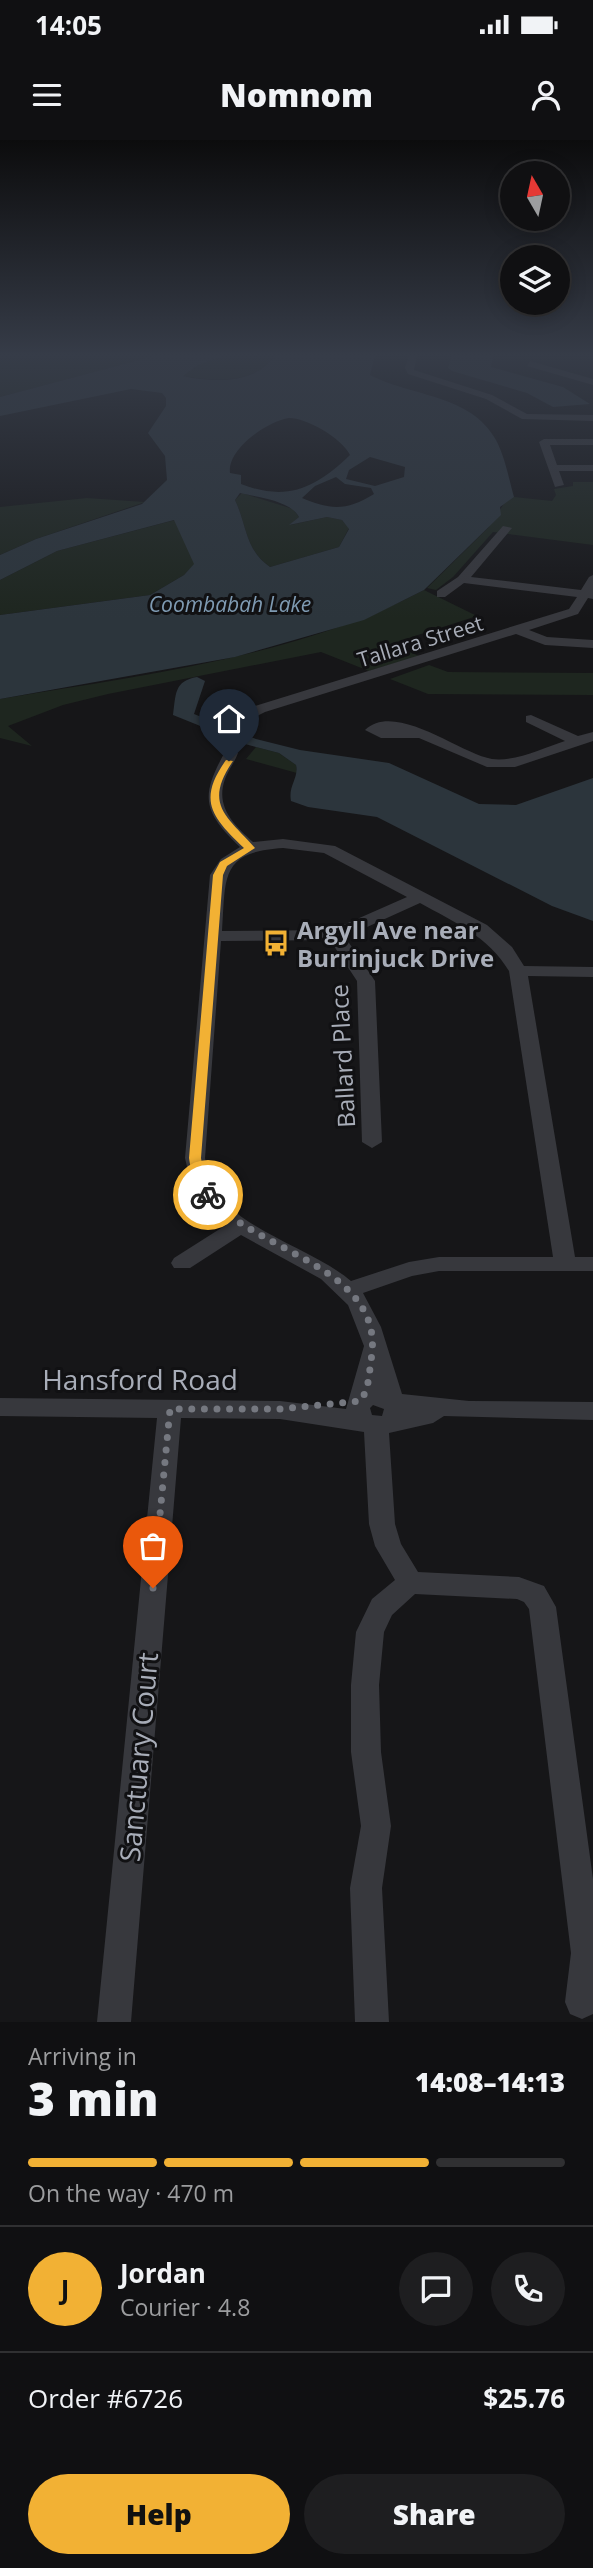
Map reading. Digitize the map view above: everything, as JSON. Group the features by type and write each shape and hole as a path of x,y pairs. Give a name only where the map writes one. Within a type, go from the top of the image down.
{"street":[{"path":"544,443 559,485"},
{"path":"555,468 593,468"},
{"path":"441,594 462,579 507,528"},
{"path":"462,579 588,595"},
{"name":"Tallara Street","path":"242,718 260,709 520,631 573,611 588,595 593,579"},
{"path":"520,631 545,641 593,644"},
{"path":"531,719 577,741"},
{"path":"419,734 498,765 510,764 593,736"},
{"path":"231,753 214,793 215,808 223,822 250,848"},
{"path":"410,1583 388,1546 382,1524 374,1347 364,1315 348,1290 314,1263 241,1225 210,1198 195,1167 218,875 223,864 250,848 290,843 329,849 490,935 506,951 518,971 565,1264"},
{"path":"215,936 335,935 420,897"},
{"name":"Ballard Place","path":"335,935 366,981 372,1142"},
{"path":"518,971 593,972"},
{"path":"182,1263 241,1225"},
{"path":"348,1290 409,1269 439,1264 593,1264"},
{"name":"Hansford Road","path":"0,1407 593,1411"},
{"name":"Sanctuary Court","path":"114,2022 170,1409"},
{"path":"372,2022 366,1888 376,1826 366,1752 365,1685 370,1632 382,1607 410,1583 519,1588 534,1594 542,1607 587,1953 582,2002"}],"shaded area":[{"path":"573,482 593,482 593,545 493,532 453,577 436,590 427,588 488,528 505,502 514,497 552,501 556,495 554,489 573,486"},
{"path":"242,493 293,509 299,517 290,525 327,517 342,520 349,528 339,547 270,567 251,545 235,500"},
{"path":"87,498 145,502 36,539 0,555 0,507"},
{"path":"175,520 195,564 184,575 150,595 0,615 0,580 57,551"},
{"path":"424,590 477,616 390,644 419,656 369,671 321,652 108,694 63,705 8,726 32,746 0,738 0,699 163,672 270,648 374,613"},
{"path":"429,665 448,672 593,673 593,695 428,694 390,679"},
{"path":"256,747 279,753 296,765 297,773 246,759"}],"water":[{"name":"Coombabah Lake","path":"155,443 245,443 235,455 230,473 241,475 241,484 273,492 300,489 325,476 350,455 340,443 497,443 514,497 500,507 501,515 424,590 364,620 235,657 0,699 0,615 150,595 184,575 194,564 174,520 57,551 0,580 0,555 36,539 142,504 167,480 165,456","holes":["370,457 405,467 404,477 375,486 346,479 349,470","336,477 345,484 371,488 374,494 364,500 338,507 321,505 302,498 315,486","240,493 281,503 295,511 299,517 289,525 327,517 342,520 349,529 339,547 270,567 251,545 235,500"]},
{"path":"197,677 205,681 194,714 256,739 300,750 389,763 479,804 516,805 593,778 593,921 552,906 377,817 308,807 291,801 296,765 279,753 245,744 173,715 180,685"}],"way so far":[{"path":"153,1588 170,1409 280,1409 360,1401 367,1387 374,1347 364,1315 348,1290 314,1263 241,1225 219,1208 208,1195"}],"place":[{"name":"Argyll Ave near Burrinjuck Drive","path":"276,943"}],"route":[{"path":"208,1195 198,1177 195,1158 218,875 223,864 234,855 250,848 223,822 215,808 214,793 219,776 229,761"}]}
